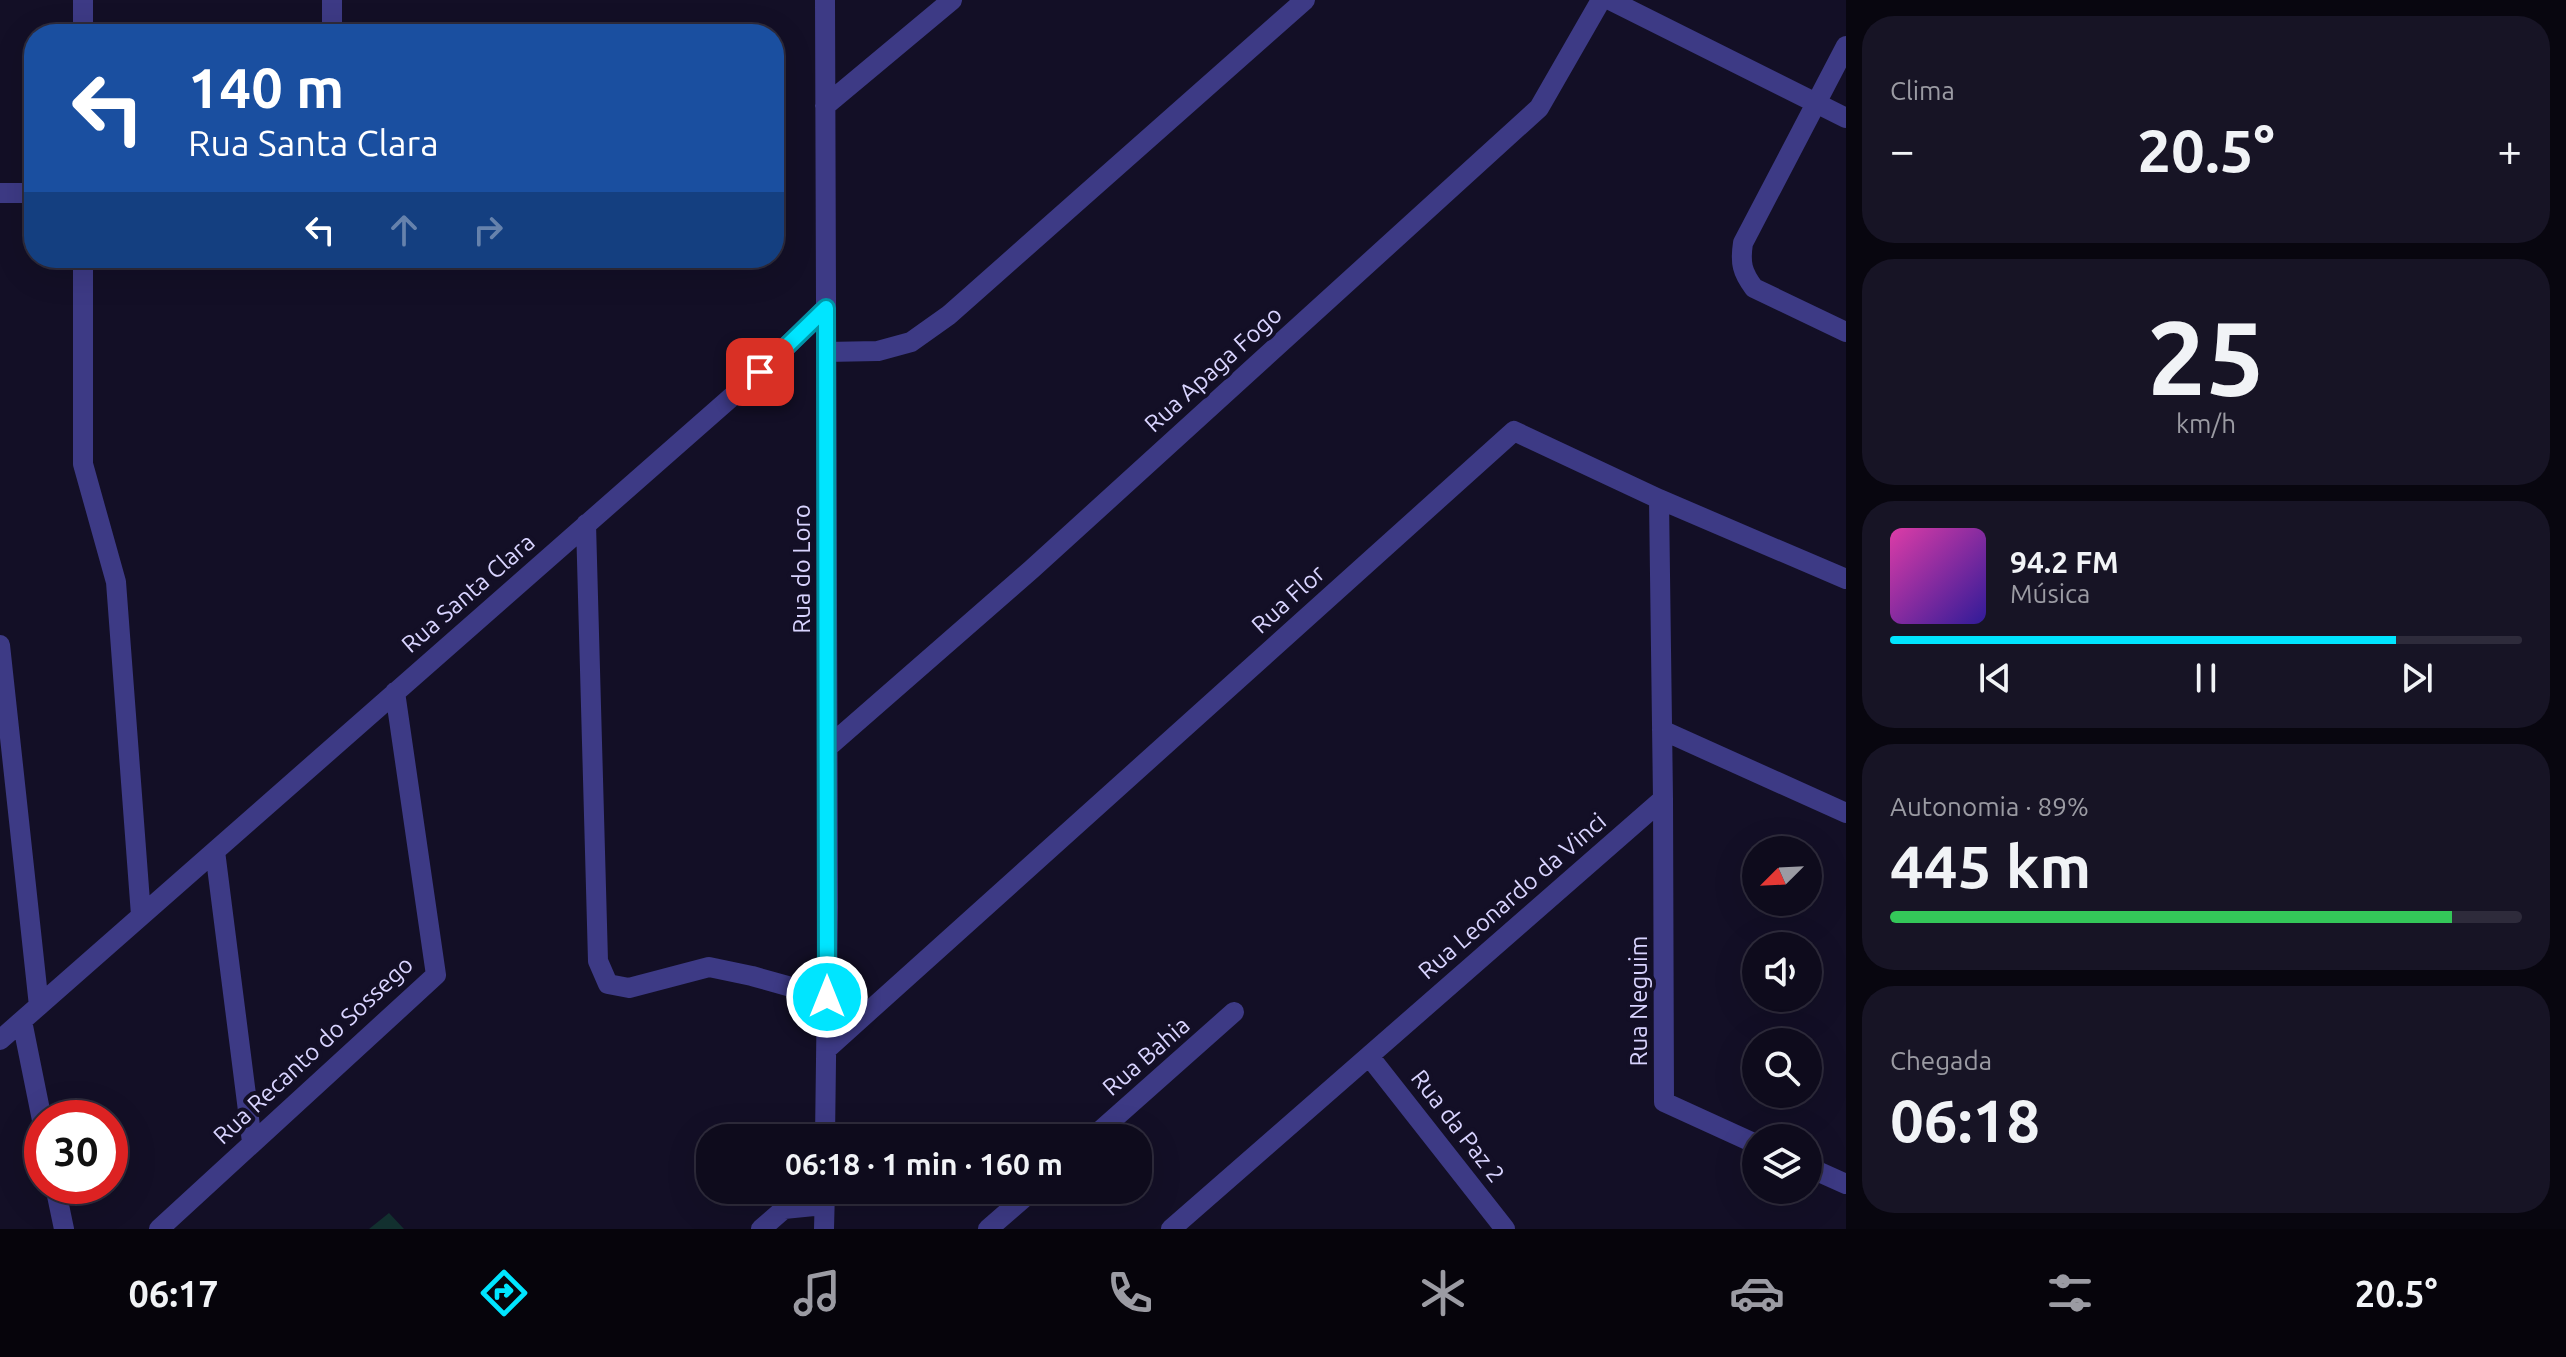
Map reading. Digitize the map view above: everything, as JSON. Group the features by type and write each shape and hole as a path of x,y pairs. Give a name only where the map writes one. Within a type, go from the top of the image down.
{"street":[{"path":"83,0 83,24"},
{"path":"332,0 332,24"},
{"name":"Rua do Loro","path":"825,0 825,1124"},
{"path":"825,106 952,0"},
{"path":"826,352 878,351 911,342 949,315 1305,0"},
{"name":"Rua Apaga Fogo","path":"827,748 1044,559 1539,108 1601,0"},
{"path":"1610,0 1846,118"},
{"path":"1846,46 1743,243 1740,261 1744,275 1754,288 1846,332"},
{"path":"0,193 24,193"},
{"path":"83,268 83,464 116,582 141,915"},
{"name":"Rua Santa Clara","path":"0,1040 760,372 826,308"},
{"name":"Rua Flor","path":"827,1049 1514,431 1659,499 1846,579"},
{"path":"1659,499 1663,799"},
{"path":"586,524 598,961 608,984 629,988 709,967 827,997"},
{"path":"0,645 39,1006"},
{"name":"Rua Recanto do Sossego","path":"159,1229 436,975 395,692"},
{"path":"1662,730 1846,813"},
{"name":"Rua Leonardo da Vinci","path":"1171,1229 1663,799"},
{"name":"Rua Neguim","path":"1663,799 1664,1102 1742,1138"},
{"path":"215,851 252,1142"},
{"name":"Rua Bahia","path":"1108,1124 1234,1012"},
{"path":"22,1021 38,1100"},
{"name":"Rua da Paz 2","path":"1369,1056 1505,1229"},
{"path":"1822,1173 1846,1184"},
{"path":"59,1204 64,1229"},
{"path":"761,1229 784,1209 801,1204"},
{"path":"824,1204 824,1229"},
{"path":"988,1229 1017,1204"}],"green space":[{"path":"389,1213 404,1229 369,1229"}],"route":[{"path":"760,372 826,308 827,997"}]}
